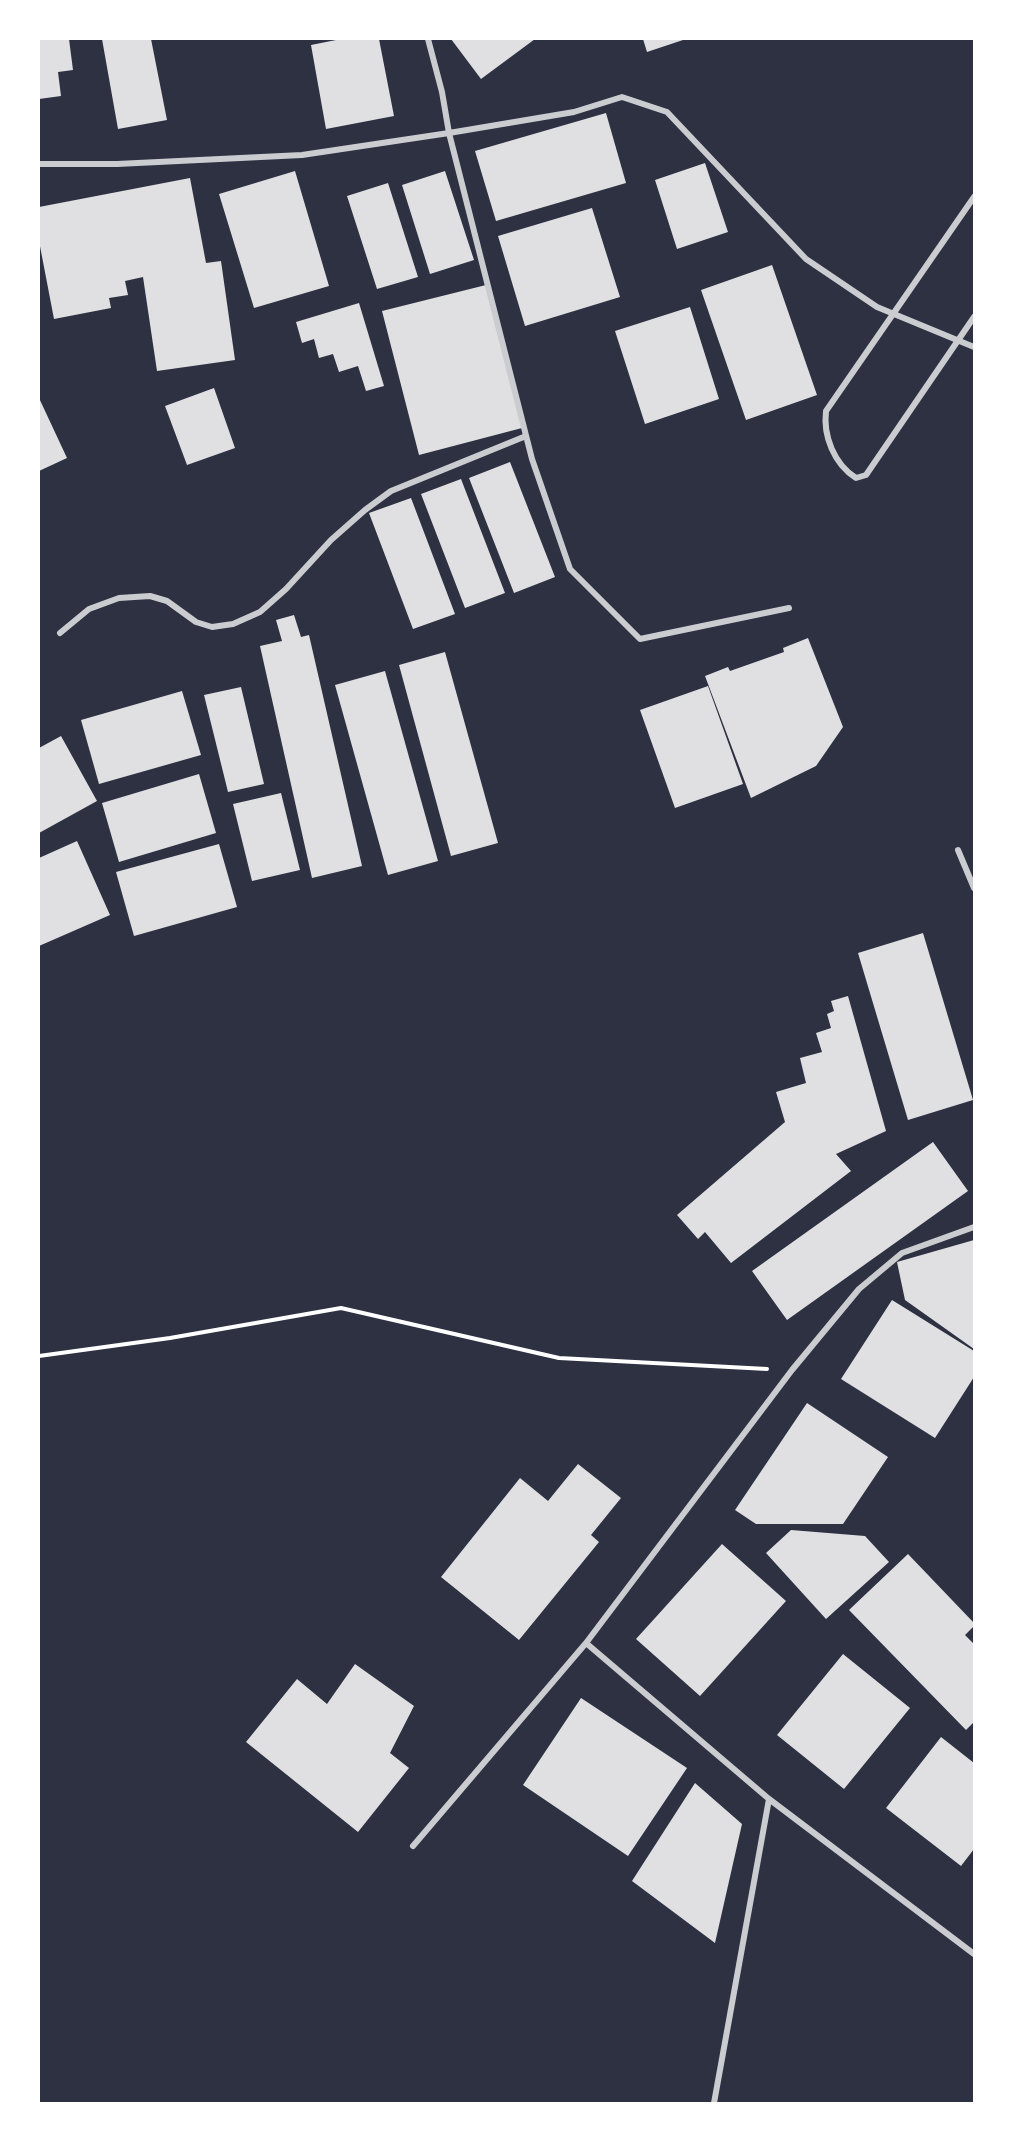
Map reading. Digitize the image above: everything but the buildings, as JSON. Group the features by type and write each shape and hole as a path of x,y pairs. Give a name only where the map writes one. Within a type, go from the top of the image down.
{"street":[{"path":"428,39 442,92 448,133 526,436 570,569 640,639 789,609"},
{"path":"39,164 117,164 302,155 574,112 621,97 667,112 806,259 877,308 974,347"},
{"path":"974,197 826,411 824,425 832,450 848,472 856,478 866,475 974,317"},
{"path":"60,633 89,609 119,598 150,596 167,601 196,622 212,627 233,624 260,612 286,589 331,540 391,491 526,436"},
{"path":"958,850 974,888"},
{"path":"413,1846 586,1643 792,1370 859,1289 902,1253 974,1227"},
{"path":"586,1643 769,1799 974,1954"},
{"path":"714,2103 769,1799"}],"path":[{"path":"39,1356 170,1338 341,1308 559,1358 792,1370"}]}
